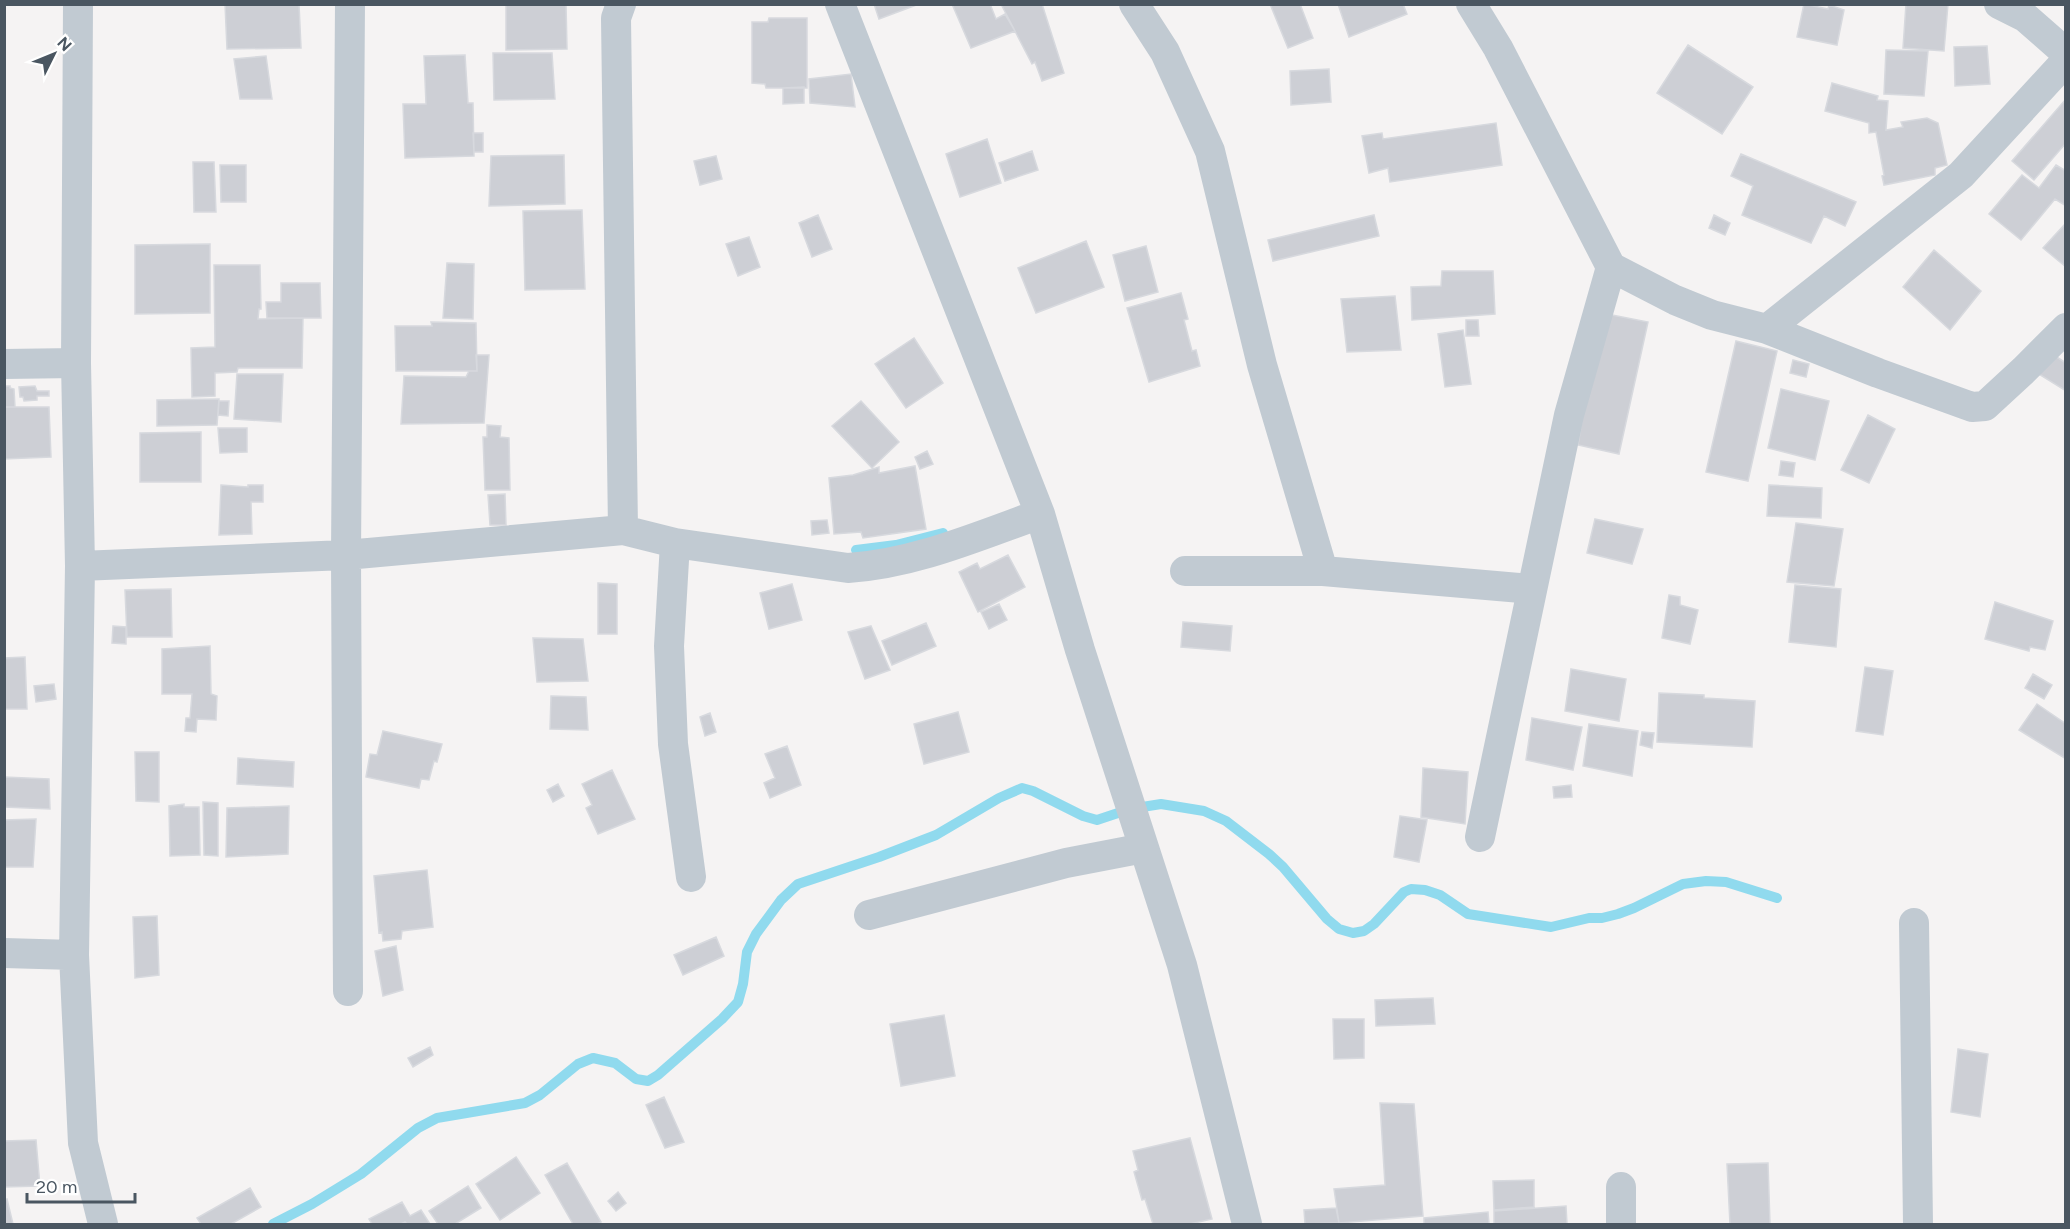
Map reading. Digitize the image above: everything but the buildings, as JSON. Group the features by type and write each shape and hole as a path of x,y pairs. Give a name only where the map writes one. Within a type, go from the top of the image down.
{"street":[{"path":"78,4 76,363 80,566 74,955 83,1143 103,1224"},
{"path":"348,991 346,555 350,4"},
{"path":"621,4 616,18 623,530"},
{"path":"840,4 1040,514 1080,650 1182,964 1247,1224"},
{"path":"1134,4 1165,52 1210,151 1262,365 1323,571"},
{"path":"1471,4 1498,48 1611,267 1675,300 1712,315 1767,329 1972,407 1985,406 2066,328"},
{"path":"1999,4 2025,17 2066,53"},
{"path":"1767,329 1960,175 2066,61"},
{"path":"1480,837 1569,415 1611,267"},
{"path":"4,364 76,363"},
{"path":"80,566 346,555 623,530 675,543 848,568 905,560 1040,514"},
{"path":"675,543 669,646 672,722 691,877"},
{"path":"1185,571 1323,571 1532,590"},
{"path":"869,915 1066,863 1144,848"},
{"path":"1914,923 1918,1224"},
{"path":"4,953 74,955"},
{"path":"1621,1187 1621,1224"}],"waterway":[{"path":"856,550 896,545 943,533"},
{"path":"273,1224 312,1204 361,1174 418,1128 437,1118 525,1103 540,1095 578,1064 593,1058 615,1063 636,1079 648,1081 658,1075 722,1019 738,1002 747,952 756,934 781,900 798,884 936,835 999,798 1022,788 1033,791 1083,816 1097,820 1130,809 1161,804 1204,811 1226,821 1269,854 1327,919 1339,929 1353,933 1364,931 1374,924 1404,892 1411,889 1425,890 1440,895 1468,914 1551,927 1618,914 1683,884 1706,881 1726,882 1777,898"}]}
